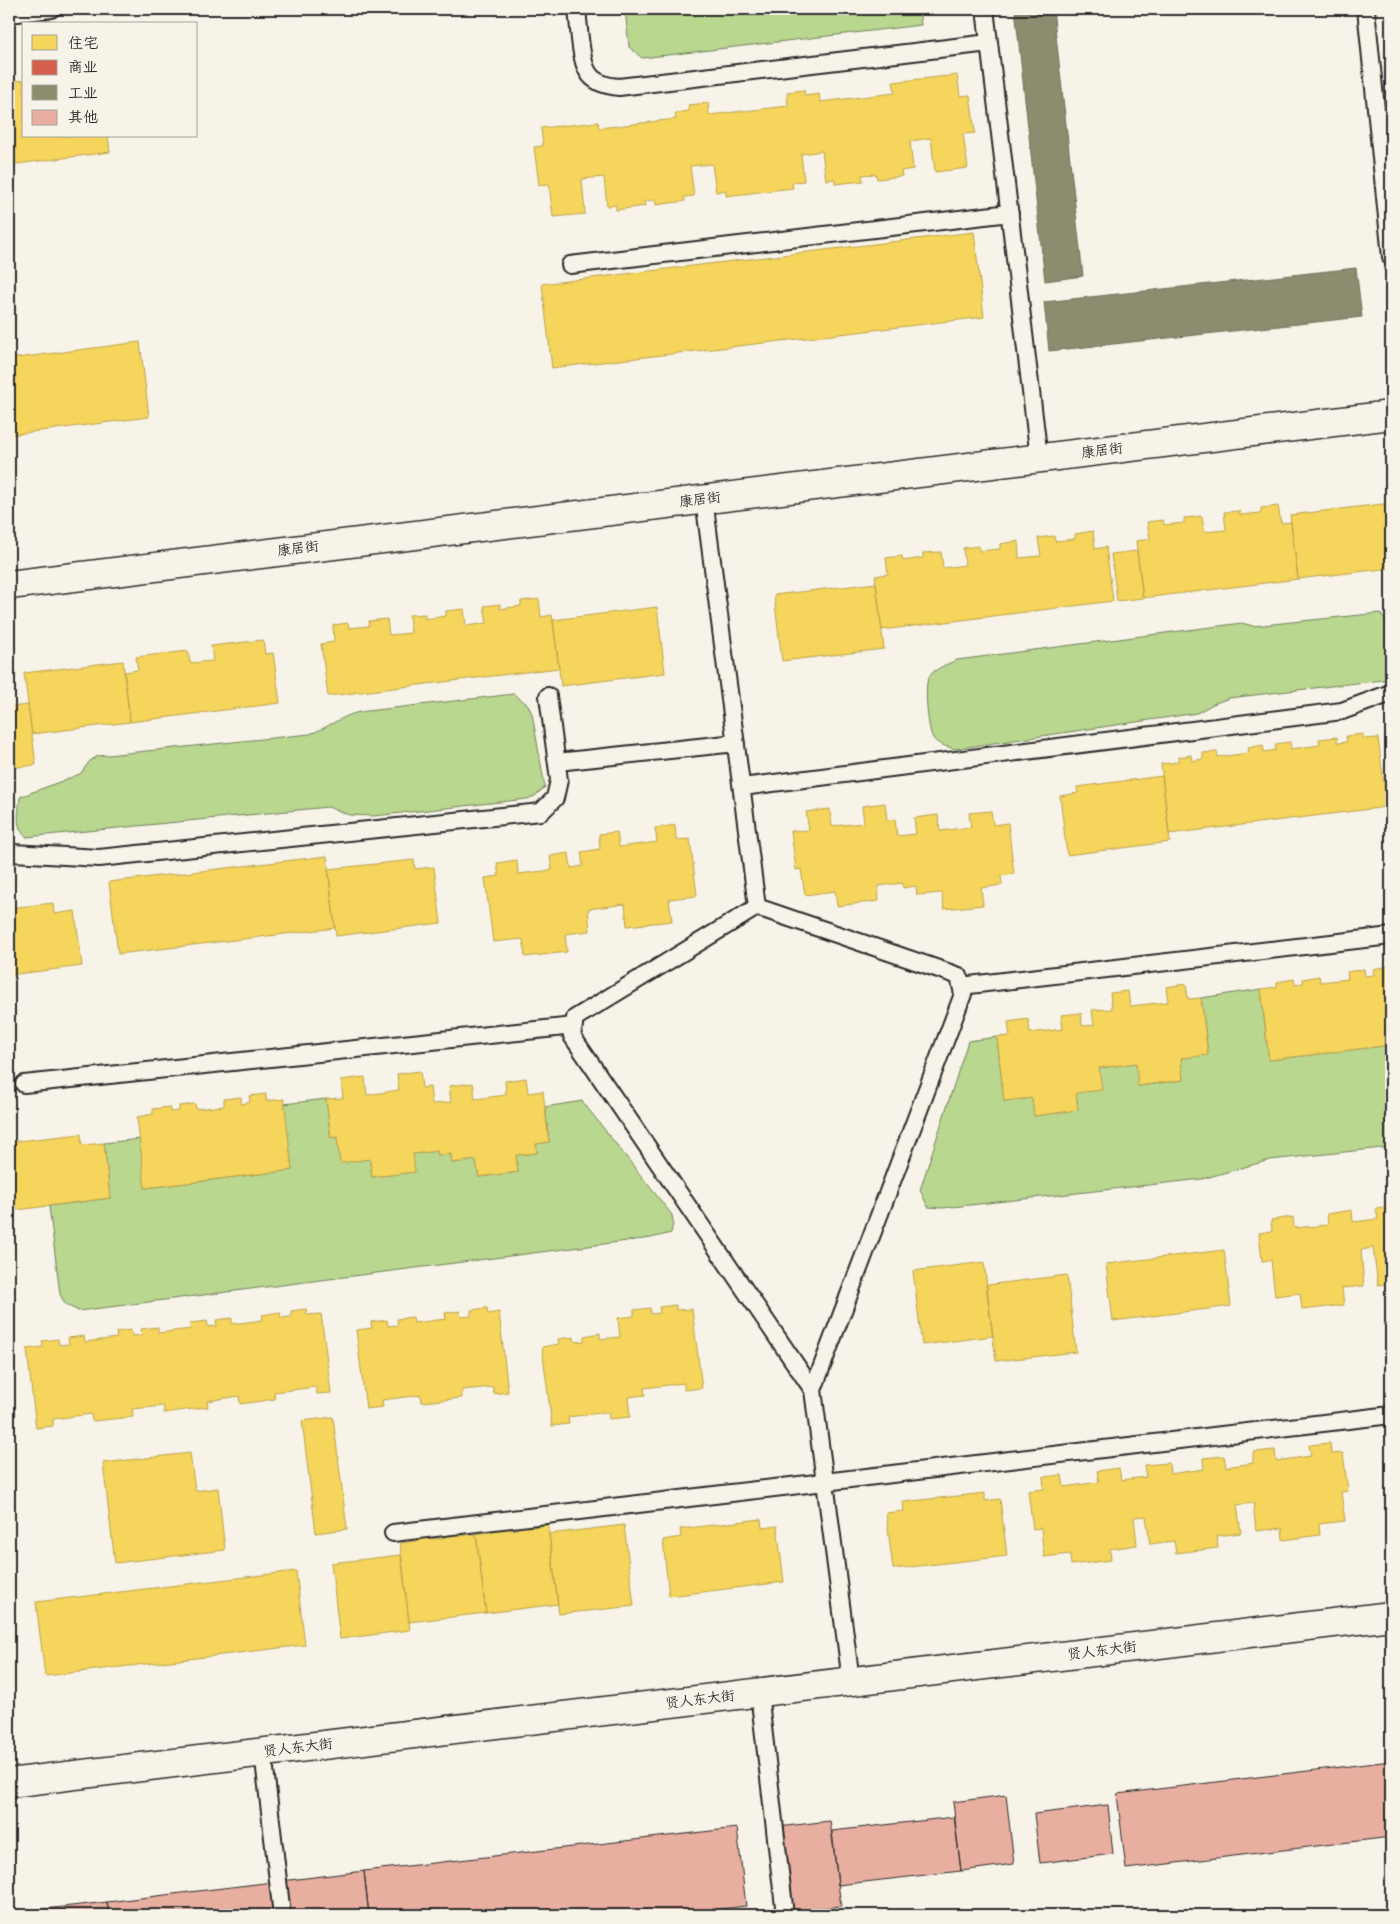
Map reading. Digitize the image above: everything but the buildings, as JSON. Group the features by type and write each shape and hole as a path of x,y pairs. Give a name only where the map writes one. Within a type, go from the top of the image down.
{"street":[{"name":"康居街","path":"9,585 1391,415"},
{"name":"贤人东大街","path":"9,1783 1391,1616"}],"lane":[{"path":"9,14 51,9"},
{"path":"577,9 584,63 588,72 596,80 606,85 619,87 989,43"},
{"path":"985,9 1039,458"},
{"path":"1366,9 1391,257"},
{"path":"570,265 1010,213"},
{"path":"704,500 757,907"},
{"path":"742,787 1342,710 1391,693"},
{"path":"13,854 99,858 541,812 555,798 560,780 548,696"},
{"path":"557,762 736,743"},
{"path":"757,907 959,976 963,994 813,1390"},
{"path":"757,907 576,1018 572,1036 813,1390 850,1681"},
{"path":"961,986 1391,936"},
{"path":"24,1084 574,1026"},
{"path":"393,1533 1391,1415"},
{"path":"758,1693 785,1915"},
{"path":"263,1752 282,1915"}],"green space":[{"path":"625,9 919,9 921,25 642,58 629,47"},
{"path":"1380,613 1391,627 1391,679 1229,698 1197,713 954,749 937,742 931,734 928,719 928,679 937,670 957,660 1242,623 1253,626"},
{"path":"514,694 528,705 532,714 545,787 535,796 527,799 374,816 349,815 328,807 27,837 20,829 18,813 20,797 80,774 90,761 98,756 310,734 359,712"},
{"path":"1261,989 1269,1060 1391,1045 1391,1147 1270,1160 1202,1179 943,1208 928,1207 920,1190 968,1041 997,1037 1004,1101 1032,1098 1034,1116 1078,1110 1076,1093 1099,1068 1136,1063 1139,1086 1183,1080 1181,1058 1208,1054 1201,998"},
{"path":"326,1099 331,1138 337,1137 340,1162 370,1159 372,1177 414,1172 413,1154 437,1151 438,1155 451,1154 452,1163 476,1160 479,1177 518,1172 516,1155 537,1153 536,1144 549,1142 545,1107 582,1101 672,1215 671,1233 651,1238 78,1311 65,1304 60,1294 49,1206 110,1198 104,1143 140,1139 145,1188 292,1170 284,1104"}]}
